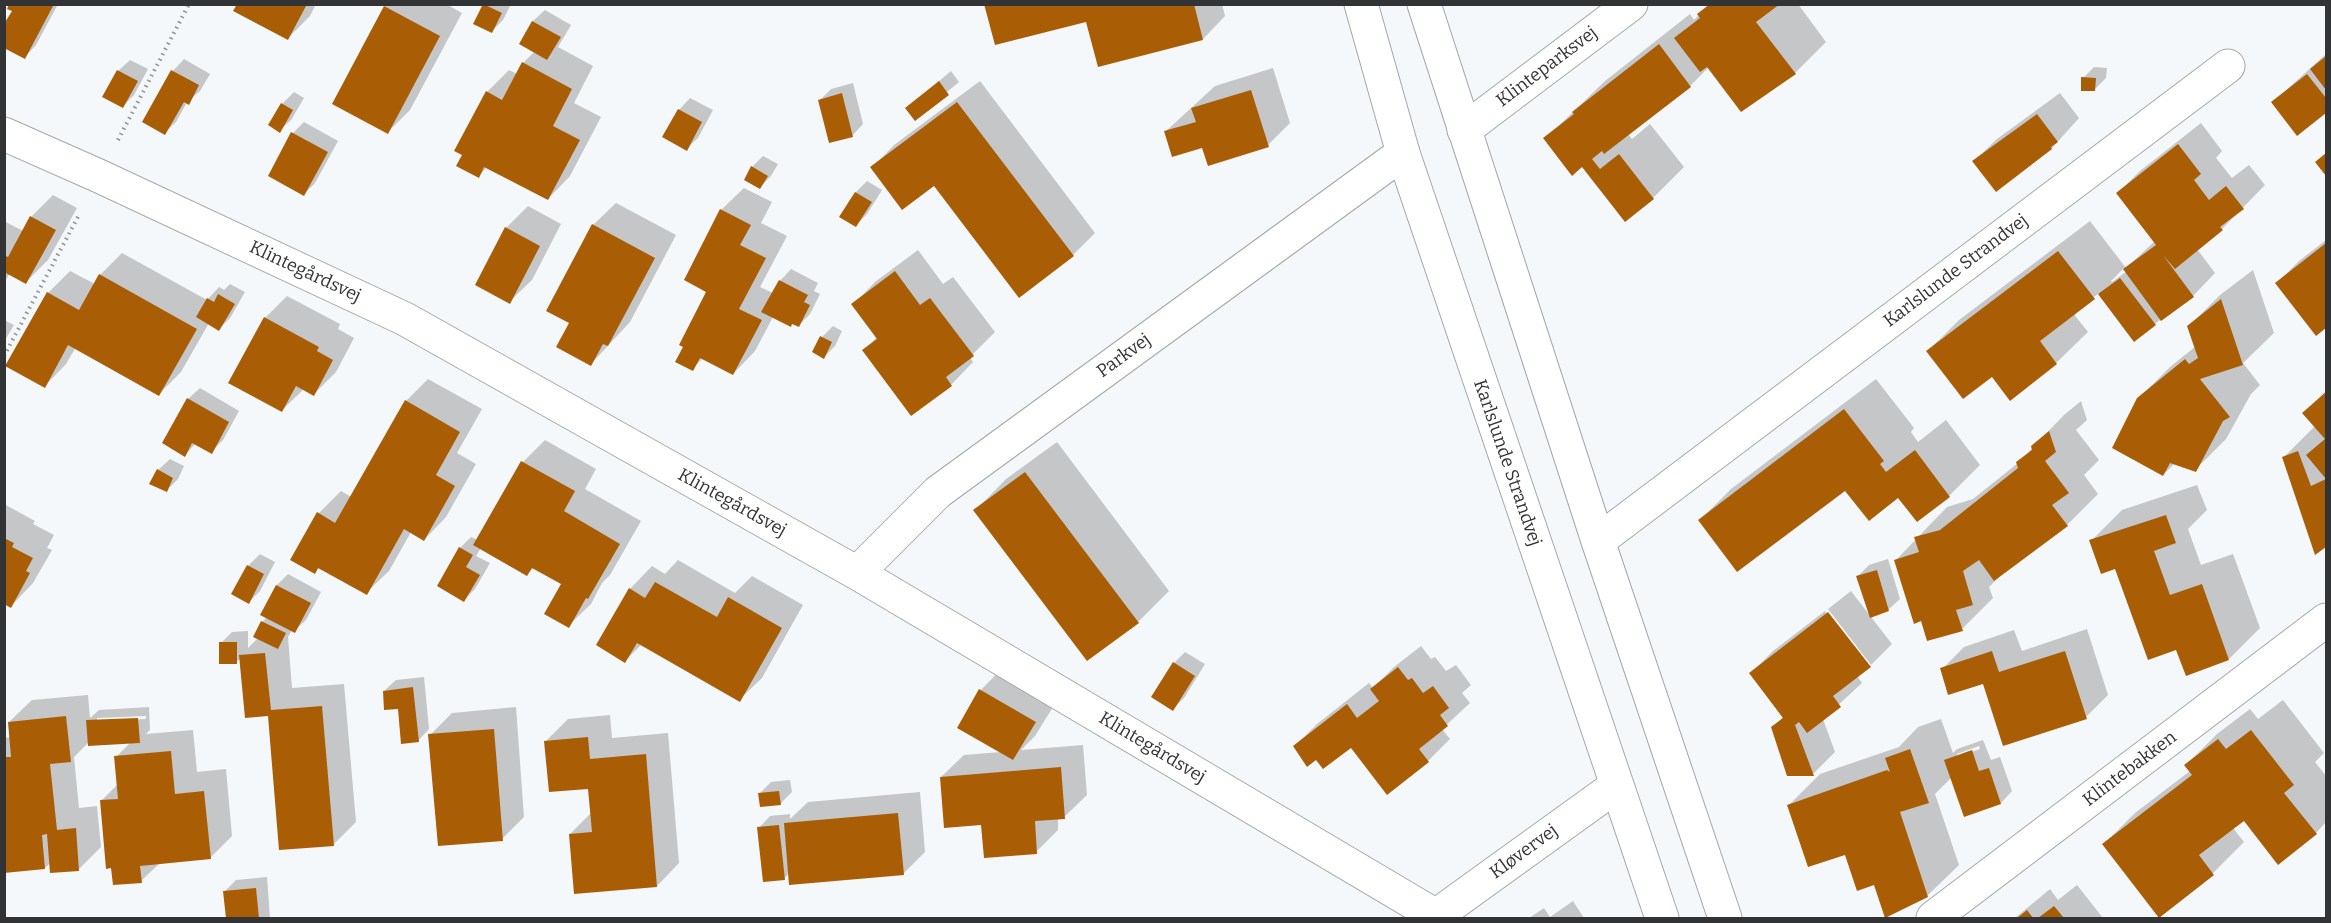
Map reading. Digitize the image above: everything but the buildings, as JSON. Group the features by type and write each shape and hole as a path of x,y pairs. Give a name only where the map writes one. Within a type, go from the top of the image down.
{"street":[{"name":"Karlslunde Strandvej","path":"1361,4 1403,153 1662,918"},
{"path":"1424,4 1598,541 1725,918"},
{"name":"Klinteparksvej","path":"1464,130 1631,4"},
{"name":"Karlslunde Strandvej","path":"1598,541 2228,66"},
{"name":"Klintegårdsvej","path":"4,134 405,319 857,573 1434,917"},
{"name":"Parkvej","path":"857,573 938,492 1403,153"},
{"name":"Klintebakken","path":"1933,918 2326,620"},
{"name":"Kløvervej","path":"1434,917 1616,786"}]}
